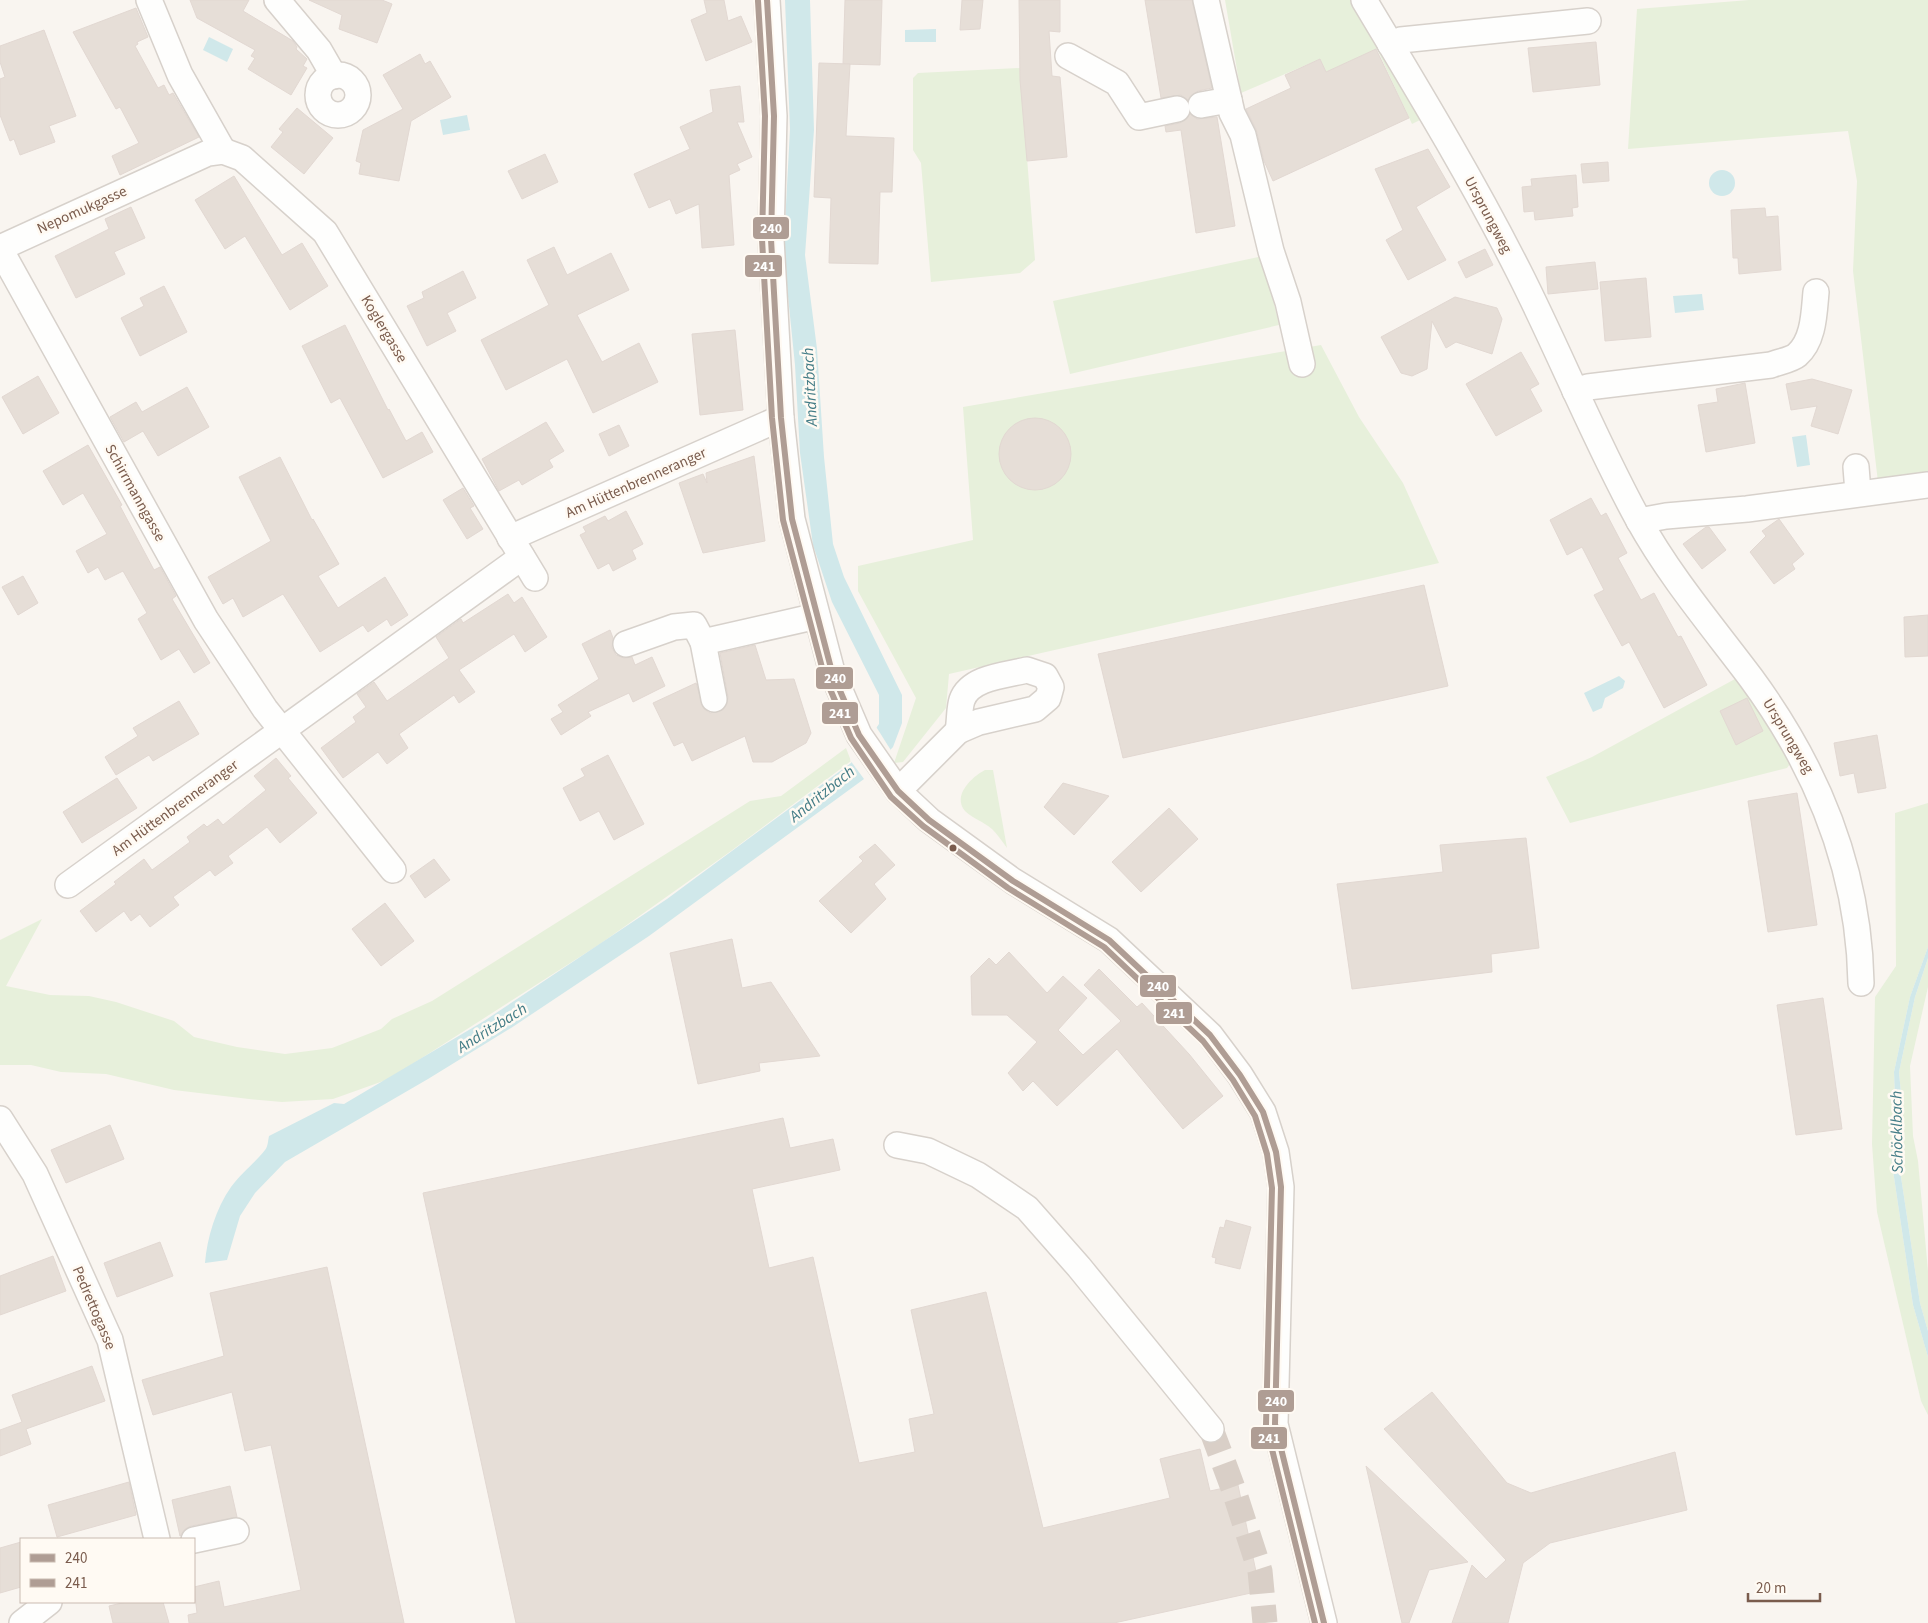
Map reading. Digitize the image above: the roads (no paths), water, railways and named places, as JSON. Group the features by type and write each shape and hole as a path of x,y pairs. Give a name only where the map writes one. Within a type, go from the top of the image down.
{"street":[{"path":"149,0 180,75 223,151"},
{"path":"277,0 319,50 334,76"},
{"path":"768,0 774,116 771,239 781,418 792,519 832,672 859,735 898,791 929,820 1013,881 1109,940 1210,1035 1240,1075 1262,1112 1276,1152 1281,1187 1275,1424 1324,1623"},
{"path":"1206,0 1232,113 1243,135 1271,251 1288,302 1302,364"},
{"name":"Ursprungweg","path":"1364,0 1487,211 1520,274 1640,521 1692,603 1752,679 1818,787 1832,822 1855,913 1860,944 1861,984"},
{"path":"1390,44 1401,40 1588,21"},
{"path":"1068,56 1117,83 1139,117 1176,109"},
{"path":"1201,105 1229,100"},
{"name":"Nepomukgasse","path":"0,248 208,153 223,151"},
{"name":"Koglergasse","path":"223,151 242,158 324,232 516,548"},
{"name":"Schirrmanngasse","path":"0,248 206,620 282,730"},
{"path":"1576,391 1588,387 1771,365 1796,356 1809,338 1814,317 1816,292"},
{"name":"Am Hüttenbrenneranger","path":"68,885 282,730 516,548 781,418"},
{"path":"1856,467 1858,492"},
{"path":"1640,521 1657,517 1747,509 1858,492 1928,485"},
{"path":"516,548 535,578"},
{"path":"703,642 817,616"},
{"path":"626,644 674,627 694,625 703,642 714,699"},
{"path":"282,730 393,870"},
{"path":"898,791 958,731"},
{"name":"Pedrettogasse","path":"0,1119 35,1174 110,1340 157,1538"},
{"path":"897,1145 928,1151 978,1175 1026,1208 1079,1267 1211,1429"},
{"path":"195,1540 236,1531"},
{"path":"22,1623 48,1603"}],"water":[{"name":"Andritzbach","path":"785,0 810,0 814,130 805,255 817,349 824,457 833,544 844,577 902,695 902,723 893,747 864,779 649,936 511,1028 428,1079 285,1162 255,1193 240,1216 227,1260 205,1263 210,1234 221,1204 235,1182 266,1149 269,1136 334,1103 344,1104 484,1021 667,899 851,763 879,724 879,695 832,602 813,545 800,453 795,365 785,267 785,224 790,129"},
{"path":"936,29 936,42 905,42 905,30"},
{"path":"209,37 233,49 227,62 203,50"},
{"path":"467,115 470,130 443,135 440,120"},
{"path":"1722,170 1731,174 1735,183 1731,192 1722,196 1713,192 1709,183 1713,174"},
{"path":"1702,294 1704,310 1675,313 1673,296"},
{"path":"1806,435 1810,465 1797,467 1792,437"},
{"path":"1619,676 1625,681 1623,688 1605,698 1602,708 1593,712 1584,693"},
{"name":"Schöcklbach","path":"1928,947 1928,958 1915,997 1899,1072 1904,1126 1898,1157 1920,1303 1928,1331 1928,1357 1913,1305 1891,1157 1896,1124 1894,1072 1910,997"}],"tunnel":[{"path":"1211,1429 1233,1488 1260,1571 1265,1623"}]}
